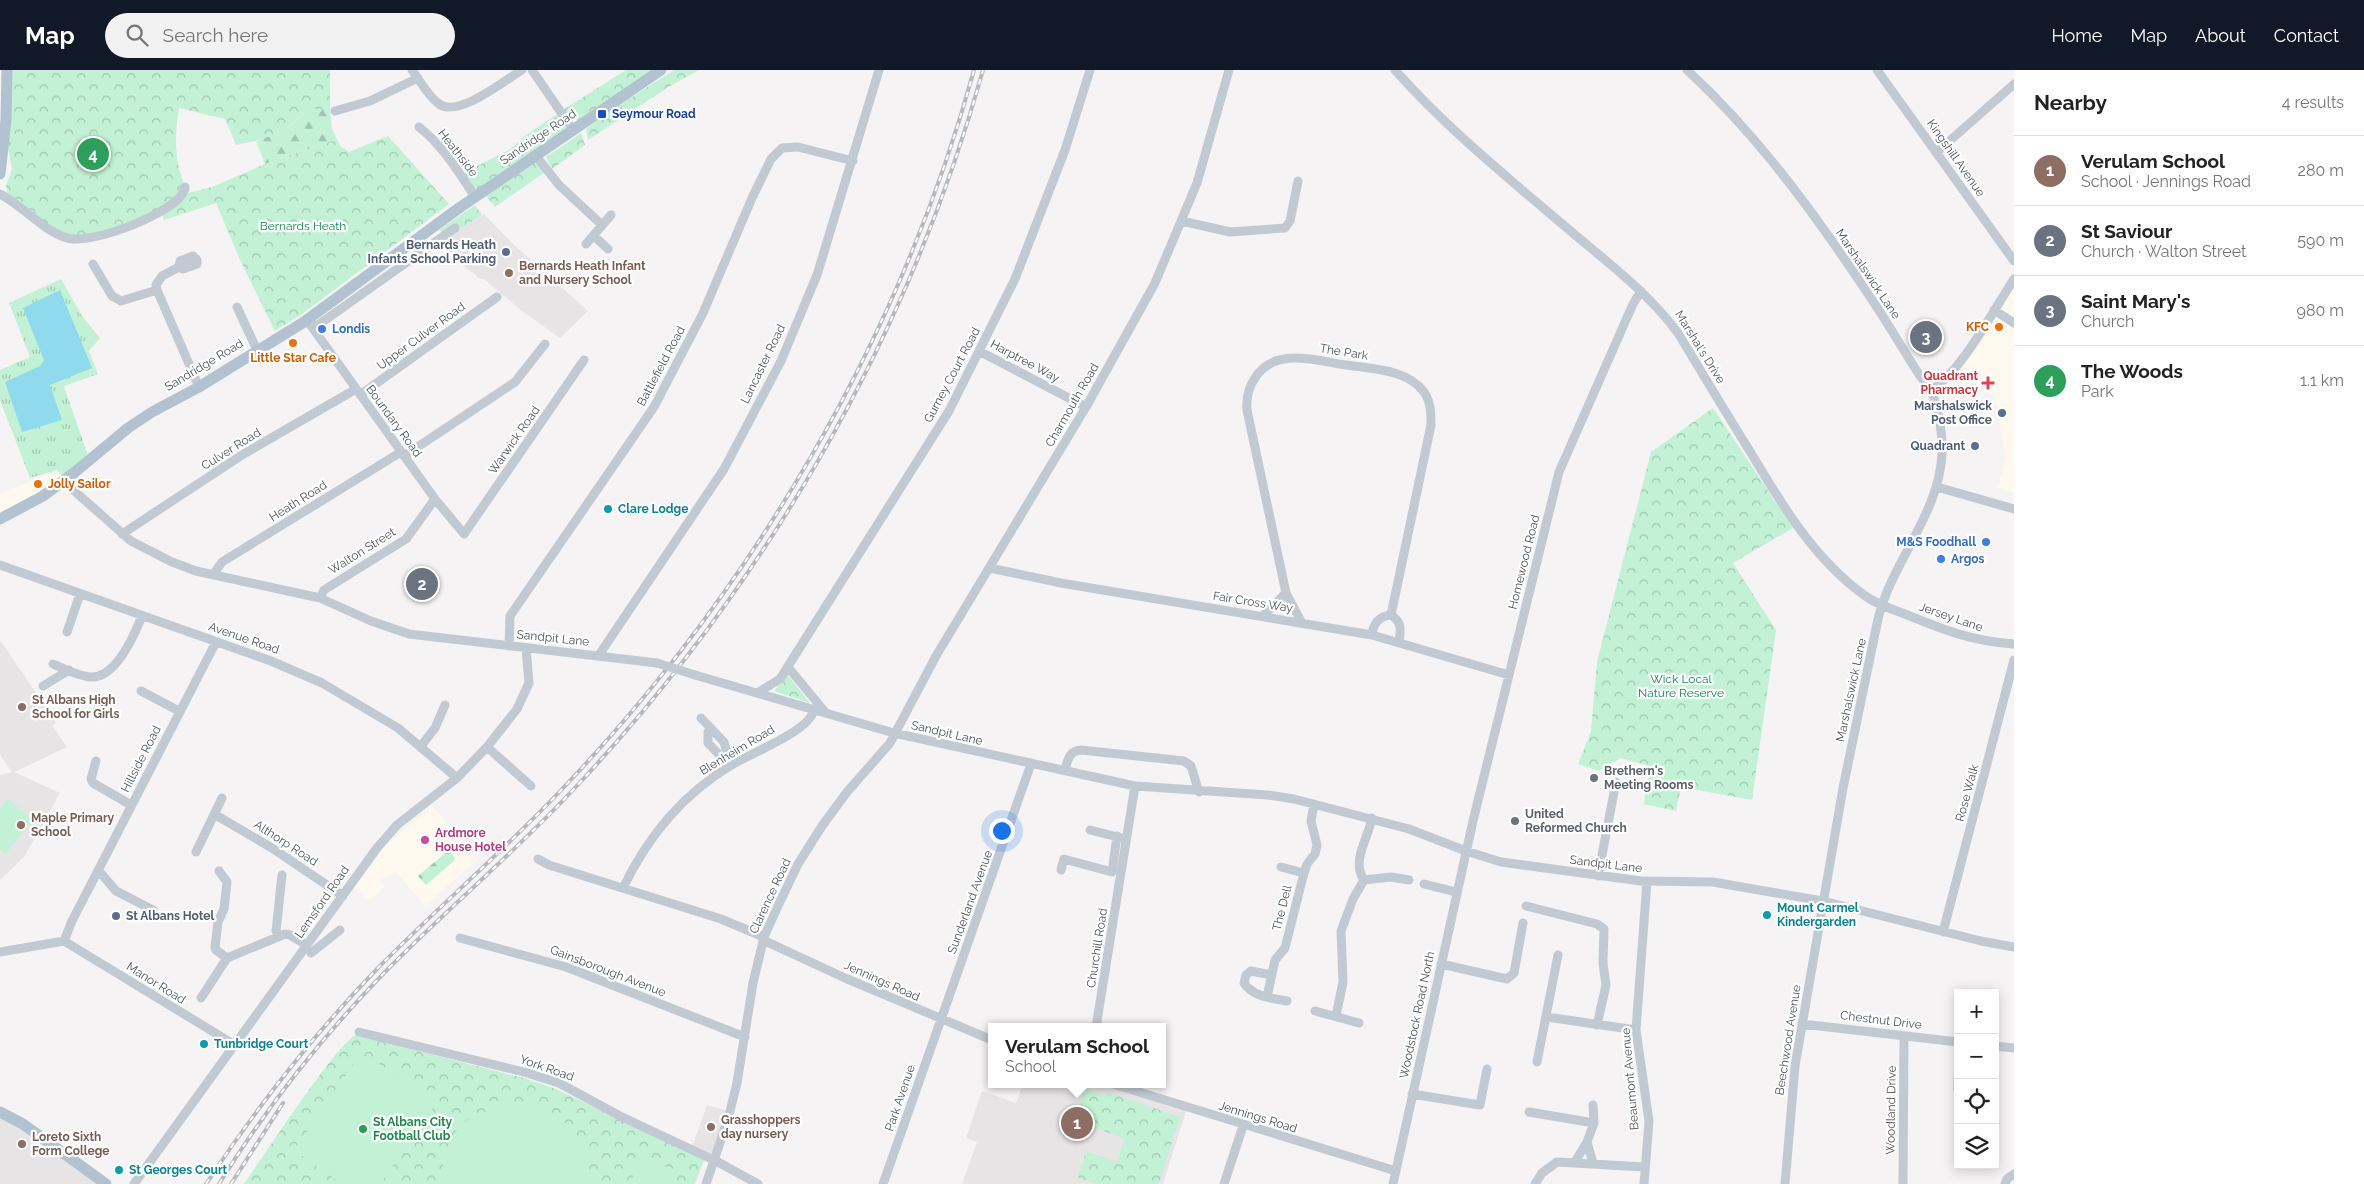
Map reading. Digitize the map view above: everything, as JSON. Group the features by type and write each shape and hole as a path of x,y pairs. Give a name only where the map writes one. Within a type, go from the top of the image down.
{"main road":[{"path":"0,174 6,120 7,70"},
{"name":"Sandridge Road","path":"0,518 42,496 128,428 308,322 363,278 431,228 662,70"},
{"path":"0,1112 23,1124 106,1184"}],"street":[{"path":"412,70 440,105 450,108 465,105 522,70"},
{"path":"532,70 573,130"},
{"name":"Lancaster Road","path":"599,655 724,469 781,361 817,275 879,70"},
{"name":"Gurney Court Road","path":"757,693 780,679 949,411 1018,270 1065,150 1090,70"},
{"name":"Charmouth Road","path":"894,734 936,656 1086,407 1155,283 1197,183 1229,70"},
{"name":"Marshal's Drive","path":"1396,70 1439,117 1641,291 1662,312 1678,333 1777,496 1809,542 1862,594 1881,605"},
{"name":"Marshalswick Lane","path":"1687,70 1742,126 1776,166 1854,272 1931,390 1939,425 1942,453 1937,487 1881,605 1845,779 1823,901"},
{"name":"Kingshill Avenue","path":"1877,70 2014,260"},
{"path":"335,111 370,101 418,78"},
{"path":"1936,152 2014,84"},
{"name":"Heathside","path":"419,127 430,136 475,197"},
{"name":"Battlefield Road","path":"509,646 510,616 654,407 703,313 752,198 771,159 782,148 798,147 853,161"},
{"path":"536,156 559,185 602,225"},
{"path":"1182,221 1230,232 1285,228 1290,221 1298,181"},
{"path":"0,194 60,235 77,239 104,235 149,217 180,197 185,187 185,189"},
{"path":"586,244 611,215"},
{"path":"431,228 438,239"},
{"name":"Sandridge Road","path":"308,322 318,324 455,228"},
{"path":"594,236 608,249"},
{"path":"93,264 112,296 121,301 157,290"},
{"path":"179,267 162,276 156,285 198,386"},
{"path":"363,278 370,288"},
{"path":"1931,390 1939,385 1952,371 2014,279"},
{"name":"Homewood Road","path":"1466,851 1559,472 1633,304 1641,291"},
{"name":"Upper Culver Road","path":"358,392 497,297"},
{"path":"237,307 258,350"},
{"path":"1994,310 2014,323"},
{"name":"Boundary Road","path":"308,322 435,499 464,534"},
{"name":"Heath Road","path":"213,575 222,562 403,454 515,382 545,344"},
{"name":"Harptree Way","path":"979,351 1086,407"},
{"name":"The Park","path":"1302,623 1286,593 1246,399 1250,385 1267,364 1294,357 1389,371 1408,379 1424,392 1431,407 1431,425 1391,615"},
{"name":"Warwick Road","path":"464,534 584,360"},
{"name":"Culver Road","path":"122,534 242,455 358,392"},
{"name":"Sandpit Lane","path":"63,481 122,534 142,547 172,562 213,575 320,598 371,621 408,634 599,655 657,664 894,734 1136,786 1199,792 1268,795 1372,818 1409,829 1466,851 1521,866 1647,881 1713,882 1823,901 1943,932 2014,947"},
{"path":"1937,487 2014,509"},
{"name":"Walton Street","path":"320,598 324,590 406,539 435,499"},
{"name":"Avenue Road","path":"0,565 274,662 322,683 368,709 421,746 457,778"},
{"name":"Fair Cross Way","path":"990,568 1061,583 1372,635 1509,676"},
{"path":"1263,616 1286,593"},
{"path":"66,632 80,594"},
{"name":"Jersey Lane","path":"1881,605 1963,637 1983,642 2014,644"},
{"path":"1372,635 1377,621 1383,616 1391,615 1398,619 1401,628 1399,642"},
{"path":"53,664 89,677 100,676 108,672 116,665 142,616"},
{"path":"609,641 616,658"},
{"name":"Hillside Road","path":"64,941 131,805 216,642"},
{"name":"Lemsford Road","path":"134,1184 235,1045 309,949 319,929 386,837 457,778 487,747 517,709 529,683 526,648"},
{"name":"Rose Walk","path":"1943,932 2014,660"},
{"path":"788,667 825,713"},
{"path":"43,686 69,670"},
{"path":"141,691 179,711"},
{"path":"421,746 435,728 445,705"},
{"name":"Blenheim Road","path":"623,888 648,843 677,808 704,783 730,766 806,724 814,710"},
{"path":"701,718 711,728 708,732 708,743 730,766"},
{"name":"Clarence Road","path":"706,1184 735,1092 752,984 764,938 798,864 822,826 847,792 890,743 894,734"},
{"path":"487,747 531,786"},
{"path":"1066,770 1068,756 1074,750 1184,760 1191,766 1199,792"},
{"path":"96,761 91,779 92,783 131,805"},
{"name":"Sunderland Avenue","path":"940,1020 1031,764"},
{"path":"1598,876 1616,782"},
{"name":"Churchill Road","path":"1117,872 1127,839 1136,786"},
{"path":"196,852 222,798"},
{"name":"The Dell","path":"1267,997 1276,960 1285,948 1307,864 1315,854 1317,845 1311,821 1314,804"},
{"name":"Althorp Road","path":"214,814 272,848 342,896"},
{"path":"1364,880 1358,872 1358,863 1372,818"},
{"path":"1090,830 1127,839"},
{"name":"Churchill Road","path":"1097,1023 1117,872 1117,836"},
{"name":"Woodstock Road North","path":"1393,1184 1466,851"},
{"name":"Jennings Road","path":"538,859 549,865 721,920 940,1020 988,1038"},
{"path":"1060,870 1064,859 1117,872"},
{"name":"The Dell","path":"1281,867 1304,873"},
{"path":"99,871 116,891 153,910"},
{"path":"219,871 227,882 224,909 218,922 215,947 216,950 227,958"},
{"path":"278,935 276,931 282,875"},
{"path":"1364,880 1391,877 1409,880"},
{"path":"1336,1016 1343,982 1341,931 1352,899 1364,880"},
{"name":"Beaumont Avenue","path":"1644,1184 1648,1121 1636,1030 1647,881"},
{"path":"1424,884 1456,892"},
{"name":"Beechwood Avenue","path":"1785,1184 1790,1107 1823,901"},
{"path":"1526,906 1549,906 1597,924 1604,929 1603,963 1606,985 1597,1025"},
{"path":"1441,964 1507,979 1514,973 1523,923"},
{"path":"319,929 330,939"},
{"path":"201,998 227,958 278,935 290,935 309,949 330,939 340,930"},
{"name":"Gainsborough Avenue","path":"460,938 566,967 745,1037"},
{"path":"0,952 64,941"},
{"name":"Manor Road","path":"64,941 235,1045"},
{"path":"1537,1062 1558,955"},
{"path":"1272,976 1252,971 1246,975 1244,983 1249,990 1267,997 1287,1001"},
{"path":"1314,1011 1358,1023"},
{"path":"1547,1017 1636,1030"},
{"name":"Park Avenue","path":"883,1184 940,1020"},
{"name":"Chestnut Drive","path":"1802,1024 1954,1042"},
{"name":"York Road","path":"359,1032 515,1070 559,1083 620,1116 758,1184"},
{"name":"Woodland Drive","path":"1903,1184 1904,1036"},
{"path":"1999,1046 2014,1048"},
{"path":"1412,1094 1480,1108 1486,1069"},
{"name":"Jennings Road","path":"1125,1088 1243,1126 1396,1171"},
{"path":"1575,1162 1587,1142 1594,1124 1593,1105"},
{"path":"1529,1112 1594,1124"},
{"path":"1224,1184 1243,1126"},
{"path":"1587,1142 1593,1163"},
{"path":"1535,1184 1542,1173 1557,1162 1644,1167"},
{"path":"2005,1184 2007,1179 2014,1174"}],"shaded area":[{"name":"Bernards Heath Infant and Nursery School","path":"484,214 512,243 588,311 560,338 522,311 485,280 480,279 438,244"},
{"path":"2014,288 2014,493 1997,488 2006,458 1995,396 1960,372"},
{"path":"56,472 62,478 0,516 0,493"},
{"path":"0,640 56,723 52,726 67,747 14,772 60,793 24,857 0,880 0,775 12,772 0,755"},
{"path":"432,806 477,860 425,906 396,872 379,880 384,886 378,894 370,900 364,897 354,887 383,848"},
{"path":"1022,1088 1122,1088 1187,1108 1163,1184 962,1184 977,1142 966,1138 982,1091 1016,1103"},
{"name":"Grasshoppers day nursery","path":"707,1105 728,1111 713,1158 692,1147"},
{"name":"Loreto Sixth Form College","path":"0,1116 14,1122 98,1184 0,1184"}],"green space":[{"name":"Bernards Heath","path":"11,70 330,70 330,109 308,109 284,129 257,140 236,145 225,119 179,108 176,151 183,183 188,193 212,187 265,164 337,139 340,146 349,152 388,136 449,204 302,314 275,331 240,260 216,203 164,220 161,210 109,232 81,237 68,236 55,231 8,197 6,186 12,169 8,148"},
{"path":"626,70 652,70 609,101 578,120 561,111"},
{"path":"674,70 699,70 670,86 588,140 586,129 604,115"},
{"path":"308,109 330,109 332,129 337,139 265,164 256,141 284,129 296,121"},
{"path":"559,113 570,128 473,194 461,174 509,150 526,135"},
{"path":"581,133 585,145 552,169 546,157"},
{"path":"534,157 545,172 495,207 482,191"},
{"path":"475,205 482,215 459,230 455,225 443,233 439,230"},
{"path":"61,279 82,316 100,338 89,351 98,374 64,386 88,456 63,477 57,470 30,478 0,400 0,370 30,357 9,303"},
{"name":"Wick Local Nature Reserve","path":"1713,408 1793,528 1733,563 1776,630 1752,800 1681,787 1676,811 1644,804 1650,766 1620,758 1599,771 1578,764 1591,731 1597,662 1651,452"},
{"path":"788,675 810,703 774,691"},
{"path":"8,799 33,820 5,854 0,849 0,808"},
{"path":"449,850 455,858 454,861 426,885 418,876"},
{"path":"356,1035 524,1078 556,1089 704,1160 695,1184 244,1184 317,1080 346,1043"},
{"name":"St Albans City Football Club","path":"365,1056 388,1069 436,1103 380,1184 342,1184 294,1150 354,1064 355,1059"},
{"path":"1085,1089 1105,1096 1107,1092 1180,1117 1159,1184 1097,1184 1078,1178 1086,1151 1117,1163 1125,1139 1079,1122 1076,1114"},
{"path":"525,1105 539,1108 552,1114 573,1131 581,1143 585,1155 588,1169 587,1184 442,1184 443,1165 448,1146 452,1137 464,1123 484,1112"},
{"path":"637,1159 678,1170 674,1184 631,1184"}],"water":[{"path":"60,290 92,368 50,385 62,420 22,432 5,382 40,366 44,360 23,308"}],"railway":[{"path":"206,1184 245,1127 287,1072 353,994 400,946 542,810 634,709 698,628 758,542 813,453 862,361 906,266 943,169 974,70"},
{"path":"219,1184 256,1128 296,1074 361,997 407,950 549,815 641,713 706,631 766,545 821,456 870,363 914,268 952,170 983,70"},
{"path":"231,1184 283,1103"}],"place":[{"name":"Seymour Road","path":"602,114"},
{"name":"The Woods","path":"93,154"},
{"name":"Bernards Heath Infants School Parking","path":"506,252"},
{"name":"Bernards Heath Infant and Nursery School","path":"509,273"},
{"name":"KFC","path":"1999,327"},
{"name":"Londis","path":"322,329"},
{"name":"Saint Mary's","path":"1926,337"},
{"name":"Little Star Cafe","path":"293,343"},
{"name":"Quadrant Pharmacy","path":"1988,383"},
{"name":"Marshalswick Post Office","path":"2002,413"},
{"name":"Quadrant","path":"1975,446"},
{"name":"Jolly Sailor","path":"38,484"},
{"name":"Clare Lodge","path":"608,509"},
{"name":"M&S Foodhall","path":"1986,542"},
{"name":"Argos","path":"1941,559"},
{"name":"St Saviour","path":"422,584"},
{"name":"St Albans High School for Girls","path":"22,707"},
{"name":"Brethern's Meeting Rooms","path":"1594,778"},
{"name":"United Reformed Church","path":"1515,821"},
{"name":"Maple Primary School","path":"21,825"},
{"name":"Ardmore House Hotel","path":"425,840"},
{"name":"Mount Carmel Kindergarden","path":"1767,915"},
{"name":"St Albans Hotel","path":"116,916"},
{"name":"Tunbridge Court","path":"204,1044"},
{"name":"Verulam School","path":"1077,1123"},
{"name":"Grasshoppers day nursery","path":"711,1127"},
{"name":"St Albans City Football Club","path":"363,1129"},
{"name":"Loreto Sixth Form College","path":"22,1144"},
{"name":"St Georges Court","path":"119,1170"}]}
